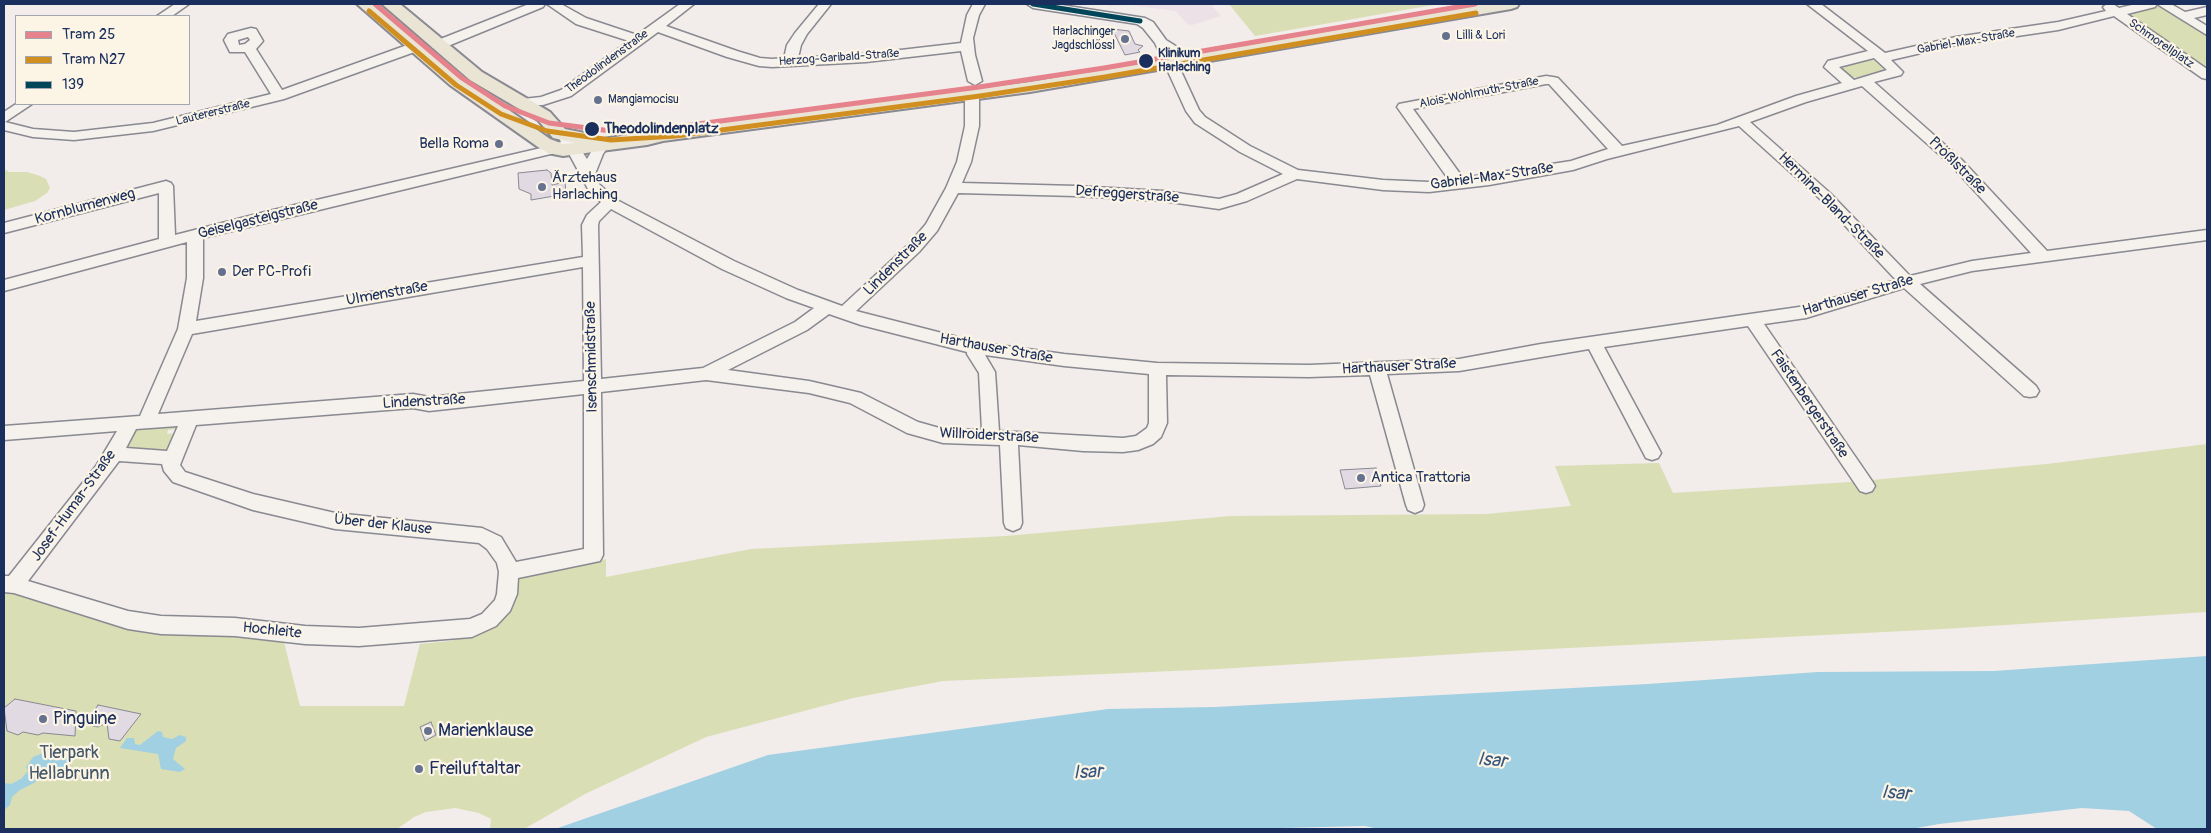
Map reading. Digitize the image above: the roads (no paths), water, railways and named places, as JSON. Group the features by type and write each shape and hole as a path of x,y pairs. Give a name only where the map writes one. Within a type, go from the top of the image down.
{"main road":[{"path":"365,4 470,92 534,135 566,144"},
{"path":"390,4 476,76 519,103 541,114 566,144"},
{"name":"Geiselgasteigstraße","path":"566,144 647,139 662,134 973,88 1170,63 1511,4"},
{"path":"516,122 532,120 541,114"}],"street":[{"path":"165,15 183,4"},
{"path":"438,45 539,4"},
{"path":"553,4 581,21 638,40"},
{"name":"Theodolindenstraße","path":"519,103 542,101 566,93 688,4"},
{"path":"967,46 970,27 979,4"},
{"path":"1032,4 1145,23 1151,26 1161,43 1178,53 1206,57"},
{"path":"1814,4 1879,56"},
{"name":"Schmorellplatz","path":"2110,8 2151,4"},
{"path":"2163,4 2207,31"},
{"path":"790,63 794,45 817,5"},
{"name":"Gabriel-Max-Straße","path":"1859,83 1831,68 1833,64 1956,41 2058,26 2110,8"},
{"name":"Schmorellplatz","path":"2110,8 2207,75"},
{"path":"2183,16 2207,11"},
{"name":"Herzog-Garibald-Straße","path":"656,28 758,62 790,63 866,58 967,46"},
{"name":"Gabriel-Max-Straße","path":"1161,43 1193,111 1200,120 1245,149 1295,174 1383,185 1430,187 1573,165 1742,122 1801,99 1896,72 1879,56"},
{"name":"Lindenstraße","path":"844,314 914,248 932,227 953,188 964,162 972,126 973,88 967,46"},
{"name":"Lautererstraße","path":"4,126 54,136 102,134 159,126 279,96 415,47"},
{"path":"249,48 279,96"},
{"name":"Alois-Wohlmuth-Straße","path":"1459,184 1404,107 1546,80 1553,81 1619,152"},
{"name":"Prößlstraße","path":"1859,83 1956,162 2043,256"},
{"path":"541,114 566,93"},
{"name":"Hermine-Bland-Straße","path":"1742,122 1825,196 1907,282 2030,391"},
{"path":"514,160 522,153 534,135"},
{"path":"587,175 596,153 597,142"},
{"path":"566,144 593,186 610,202"},
{"name":"Geiselgasteigstraße","path":"4,285 269,216 514,160 566,144"},
{"name":"Defreggerstraße","path":"953,188 1145,195 1220,204 1242,198 1295,174"},
{"name":"Kornblumenweg","path":"4,228 166,186 167,242"},
{"name":"Harthauser Straße","path":"610,202 728,265 844,314 919,335 977,348 1064,360 1157,369 1309,371 1459,365 1816,310 1907,282 1972,266 2207,235"},
{"name":"Isenschmidstraße","path":"509,572 592,555 593,386 590,225 592,219 610,202"},
{"name":"Josef-Humar-Straße","path":"9,585 138,423 186,329 195,278 195,236"},
{"name":"Ulmenstraße","path":"186,329 590,261"},
{"name":"Lindenstraße","path":"4,433 413,401 429,404 706,374 800,326 826,308"},
{"name":"Faistenbergerstraße","path":"1753,321 1866,486"},
{"path":"1594,343 1652,453"},
{"path":"977,348 975,354 987,372 1000,438 1013,523"},
{"path":"987,372 1000,360 1003,352"},
{"path":"1377,368 1415,505"},
{"name":"Willroiderstraße","path":"706,374 809,387 855,398 913,428 943,436 1123,445 1138,443 1147,439 1155,432 1158,423 1157,369"},
{"path":"114,454 172,458 189,420"},
{"name":"Über der Klause","path":"172,458 172,470 187,481 253,502 335,521 482,536 494,543 506,561 509,572"},
{"name":"Hochleite","path":"9,585 128,620 153,624 235,627 305,635 359,637 445,631 481,625 493,617 503,605 507,594 509,572"}],"water":[{"name":"Isar","path":"2207,656 2207,829 2157,829 2129,811 2082,808 1939,824 1911,829 1379,829 1365,826 1239,829 555,829 768,755 1108,709 1215,707 1648,684 1818,672 1994,671"},
{"path":"158,731 162,732 163,737 172,739 180,735 186,737 186,741 176,748 173,759 185,769 180,772 161,769 158,754 120,748 127,738 134,738 135,744 140,745"},
{"path":"43,753 64,756 69,760 61,771 39,778 34,783 20,790 12,797 10,805 4,810 4,783 11,784 21,779 28,771 26,767 33,757"}],"tram line":[{"name":"25","path":"375,4 462,78 505,106 549,123 611,131 675,127 979,87 1104,68 1475,4"},
{"name":"N27","path":"369,11 456,85 501,114 547,131 611,140 676,136 980,96 1105,77 1476,13"}],"place":[{"name":"Lilli & Lori","path":"1446,36"},
{"name":"Harlachinger Jagdschlössl","path":"1125,39"},
{"name":"Klinikum Harlaching","path":"1146,61"},
{"name":"Mangiamocisu","path":"598,100"},
{"name":"Theodolindenplatz","path":"592,129"},
{"name":"Bella Roma","path":"499,144"},
{"name":"Ärztehaus Harlaching","path":"542,187"},
{"name":"Der PC-Profi","path":"222,272"},
{"name":"Antica Trattoria","path":"1361,478"},
{"name":"Pinguine","path":"43,719"},
{"name":"Marienklause","path":"428,731"},
{"name":"Freiluftaltar","path":"419,769"}],"park label":[{"name":"Tierpark Hellabrunn","path":"69,763"}]}
